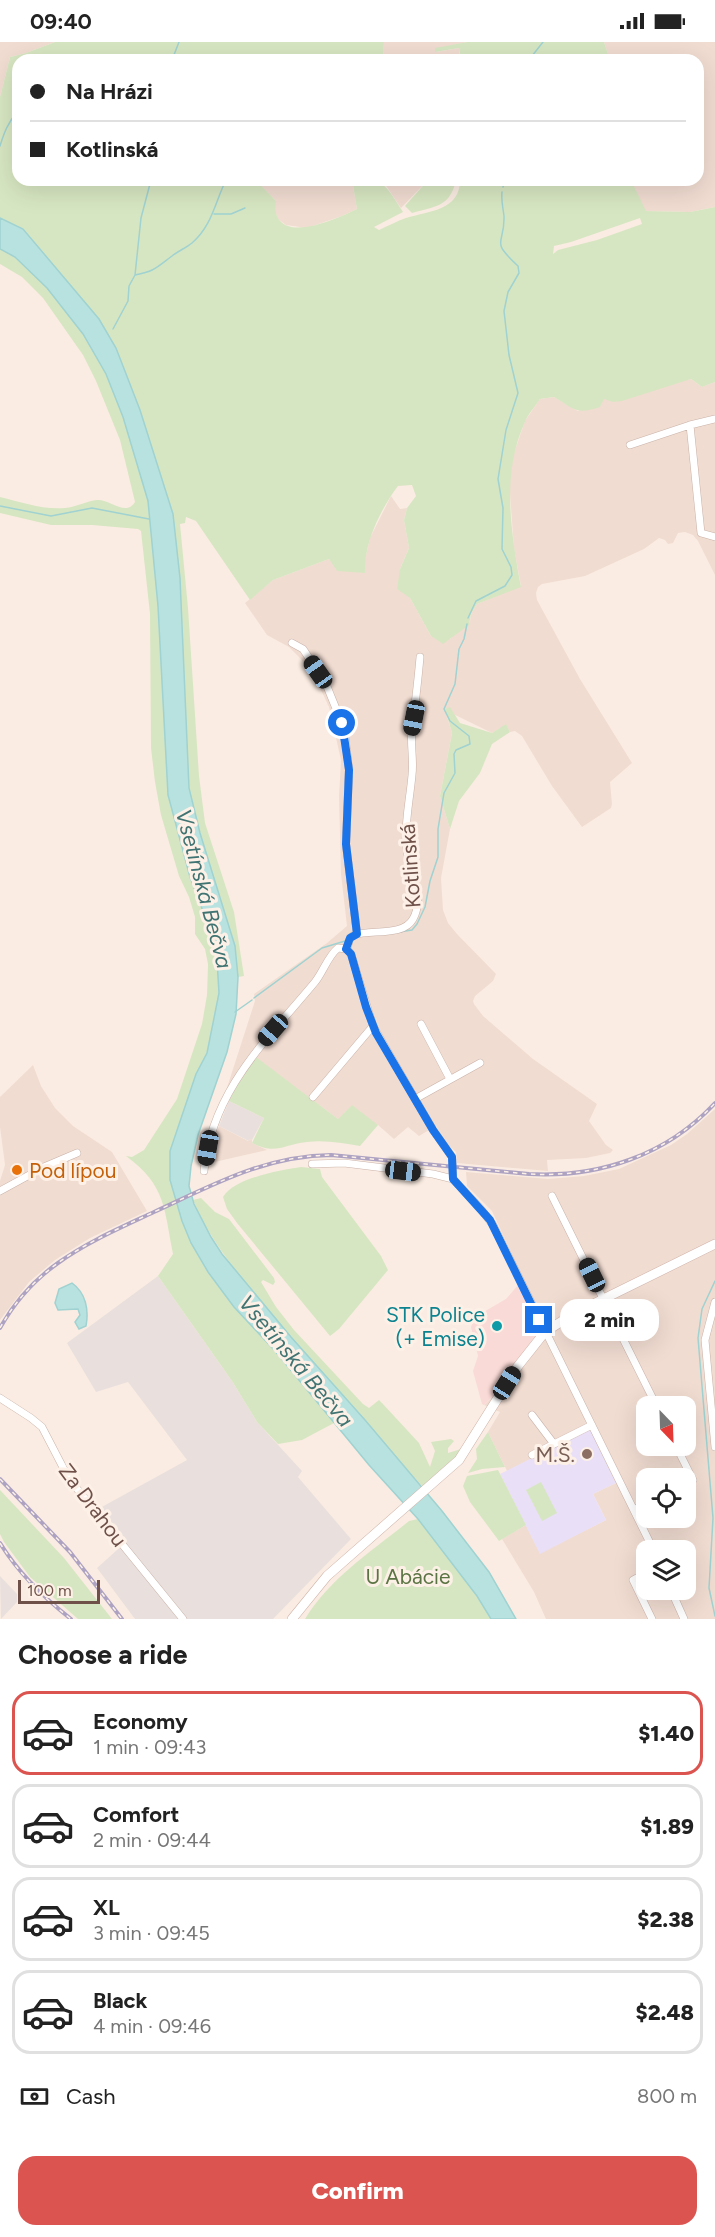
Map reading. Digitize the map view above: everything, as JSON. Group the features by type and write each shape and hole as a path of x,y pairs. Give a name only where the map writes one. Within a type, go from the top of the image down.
{"main road":[{"path":"292,1619 327,1576 435,1482 463,1454 518,1366 545,1332 564,1319 715,1244"}],"street":[{"path":"630,445 715,419"},
{"path":"690,425 701,533 715,537"},
{"path":"292,643 303,649 338,711 348,754 346,844 351,954 373,1026 433,1130 452,1157 453,1179"},
{"name":"Kotlinská","path":"351,940 408,926 414,918 417,907 416,885 410,871 406,844 406,819 413,772 411,731 420,657"},
{"path":"204,1171 212,1131 241,1069 319,977 333,952 351,940"},
{"path":"421,1023 450,1079"},
{"path":"313,1097 373,1026"},
{"path":"415,1099 480,1063"},
{"path":"0,1191 44,1167 77,1153"},
{"path":"312,1164 344,1163 433,1174 453,1179 490,1220 649,1540"},
{"path":"552,1196 652,1396"},
{"path":"715,1302 705,1340 715,1447"},
{"name":"Za Drahou","path":"0,1398 42,1427 69,1479 183,1619"},
{"path":"532,1415 554,1444"},
{"path":"532,1455 592,1425"},
{"path":"643,1600 652,1619"},
{"path":"675,1600 684,1619"}],"shaded area":[{"path":"0,42 55,42 26,53 12,54 0,97"},
{"path":"384,42 467,42 435,49 436,52 459,48 460,54 383,54"},
{"path":"604,42 715,42 715,207 690,212 645,211 634,186 704,186 704,54 608,54"},
{"path":"262,186 353,186 357,209 307,228 286,225 278,219 275,212 276,201"},
{"path":"386,186 422,186 401,208"},
{"path":"691,379 702,387 715,382 715,575 698,541 693,535 685,532 678,533 673,543 668,544 659,538 644,549 585,576 542,584 536,593 537,600 580,679 632,763 610,782 611,808 582,827 552,786 522,736 515,731 510,732 506,725 492,733 445,710 452,733 440,796 450,829 441,878 443,910 448,923 457,934 496,974 493,981 475,996 474,1004 483,1016 533,1059 597,1104 589,1121 606,1145 613,1150 610,1153 586,1158 547,1160 548,1171 457,1163 456,1152 447,1144 436,1126 419,1136 408,1127 394,1139 378,1125 338,1119 256,1058 241,1078 229,1101 223,1100 255,1001 254,994 327,943 347,926 341,874 339,797 341,760 329,707 301,659 289,647 267,635 245,603 273,580 329,559 342,570 365,572 370,538 391,496 400,509 407,508 404,520 409,548 400,569 410,598 431,636 450,639 470,622 471,614 477,604 521,586 514,548 509,480 513,456 525,421 540,399 554,397 578,411 604,398"},
{"path":"33,1065 41,1086 55,1108 73,1126 112,1152 147,1211 90,1238 55,1260 29,1282 0,1320 0,1181 5,1165 0,1127 0,1097"},
{"path":"229,1101 264,1118 252,1140 249,1141 219,1126"},
{"path":"715,1109 715,1619 546,1619 534,1592 502,1539 526,1525 540,1553 606,1520 593,1494 616,1483 590,1429 507,1471 488,1432 500,1412 484,1405 494,1395 539,1333 524,1281 492,1211 467,1186 466,1172 548,1179 584,1176 619,1169 671,1145"},
{"path":"219,1126 248,1141 252,1140 252,1143 267,1150 210,1163 212,1144"},
{"path":"158,1276 232,1381 257,1422 302,1471 298,1477 351,1539 273,1619 135,1619 97,1568 127,1541 100,1508 187,1460 128,1382 96,1392 67,1343"},
{"path":"519,1284 541,1327 494,1395 484,1405 473,1371 478,1356 471,1327 475,1317 506,1299"},
{"path":"590,1429 616,1483 593,1494 606,1520 540,1554 500,1474"},
{"path":"0,1576 17,1594 17,1602 1,1619"}],"green space":[{"path":"55,42 384,42 383,54 22,54"},
{"path":"467,42 604,42 608,54 460,54 459,48 435,52 435,48"},
{"path":"12,56 12,186 262,186 276,201 277,216 283,223 292,227 303,227 327,222 357,209 353,186 384,186 403,212 374,227 379,230 403,219 449,204 455,198 459,186 634,186 646,211 690,212 715,207 715,382 702,387 691,379 622,401 613,402 604,399 600,407 580,411 554,397 540,399 526,419 513,462 510,503 521,587 477,604 471,614 469,625 443,644 431,636 410,598 397,589 400,569 409,548 404,520 407,508 416,496 412,485 398,486 379,516 367,550 365,573 337,571 329,559 273,580 250,600 196,521 186,517 185,523 180,524 199,776 205,823 234,912 244,976 238,977 235,946 200,833 189,788 180,578 173,514 140,410 116,348 99,319 23,229 0,218 0,97","holes":["640,218 642,224 597,240 558,250 553,254 554,246"]},
{"path":"423,186 454,186 450,196 435,207 412,213 405,206"},
{"path":"0,249 15,257 47,288 83,334 106,374 123,417 148,501 158,606 168,795 190,877 209,927 217,960 219,994 207,1053 196,1074 170,1151 170,1180 182,1221 208,1273 234,1307 275,1351 334,1423 302,1440 278,1444 257,1422 232,1381 158,1276 173,1254 165,1211 149,1177 126,1156 132,1157 144,1150 177,1099 202,1024 207,995 208,964 205,949 195,934 195,917 179,876 161,815 155,782 151,748 150,614 141,531 92,525 51,525 0,513 0,497 49,508 69,507 102,500 127,508 135,502 120,440 83,355 43,298 22,277 0,264"},
{"path":"450,707 460,723 492,733 506,724 510,732 492,744 480,773 459,801 450,829 440,796 452,733 445,709"},
{"path":"256,1057 338,1119 352,1105 378,1125 360,1146 314,1141 273,1149 252,1143 264,1118 229,1101 241,1078"},
{"path":"301,1167 320,1169 322,1177 381,1256 388,1270 339,1329 330,1336 237,1223 227,1209 223,1197 229,1190 247,1180"},
{"path":"201,1198 215,1212 229,1219 274,1278 273,1285 263,1280 261,1282 276,1307 294,1330 363,1404 369,1408 379,1400 419,1443 430,1467 435,1451 431,1442 451,1439 454,1441 448,1448 448,1453 461,1449 456,1458 423,1487 305,1354 236,1270 200,1215 193,1200"},
{"path":"488,1432 505,1467 468,1473 477,1459 476,1449"},
{"path":"498,1470 526,1525 499,1541 470,1502 463,1486 467,1476"},
{"path":"541,1482 557,1513 542,1521 526,1490"},
{"path":"0,1490 64,1558 112,1619 78,1619 30,1577 0,1534"},
{"name":"U Abácie","path":"418,1519 477,1596 491,1619 305,1619 315,1604 339,1578 409,1521"}],"water":[{"name":"Vsetínská Bečva","path":"0,218 23,229 99,319 116,348 140,410 173,514 180,578 189,788 200,833 235,946 238,977 236,1014 227,1052 198,1135 191,1166 189,1186 194,1204 222,1254 442,1511 489,1572 516,1619 491,1619 477,1596 418,1519 369,1465 275,1351 234,1307 208,1272 191,1243 182,1221 170,1180 170,1151 196,1074 207,1053 219,993 217,960 209,927 190,877 168,795 158,606 148,501 123,417 106,374 83,334 47,288 15,257 0,249"},
{"path":"72,1283 81,1292 87,1308 86,1326 79,1329 75,1322 80,1315 78,1309 58,1310 55,1303 59,1289"}],"waterway":[{"path":"174,54 179,42"},
{"path":"534,54 543,42"},
{"path":"0,146 12,119"},
{"path":"113,329 128,301 129,286 135,275 141,218 149,186"},
{"path":"135,275 155,269 190,245 199,236 209,221 224,186"},
{"path":"468,618 476,601 505,586 512,575 511,567 502,549 503,508 498,479 506,430 518,393 509,355 504,311 508,292 519,273 518,266 504,251 500,242 504,226 502,192"},
{"path":"214,214 231,214 245,208"},
{"path":"0,506 51,516 92,508 149,519"},
{"path":"399,932 412,930 425,907 438,857 438,829 444,793 455,773 454,754 456,750 470,744 469,736 450,721 444,709 455,684 459,649 467,624"},
{"path":"254,998 322,948 345,941"},
{"path":"235,1012 252,1000"},
{"path":"715,1281 702,1309 698,1338 713,1518 709,1588 715,1616"}],"railway":[{"path":"0,1328 18,1301 33,1284 69,1255 105,1235 197,1192 261,1166 331,1155 529,1174 581,1172 606,1167 654,1149 676,1137 715,1103"},
{"path":"0,1479 70,1552 122,1619"},
{"path":"0,1543 32,1584 71,1619"}],"place":[{"name":"Pod lípou","path":"17,1170"},
{"name":"STK Police (+ Emise)","path":"497,1326"},
{"name":"M.Š.","path":"587,1454"}],"route":[{"path":"342,723 349,770 346,844 357,934 350,938 346,949 351,954 376,1033 433,1130 452,1157 453,1179 490,1220 539,1320"}]}
